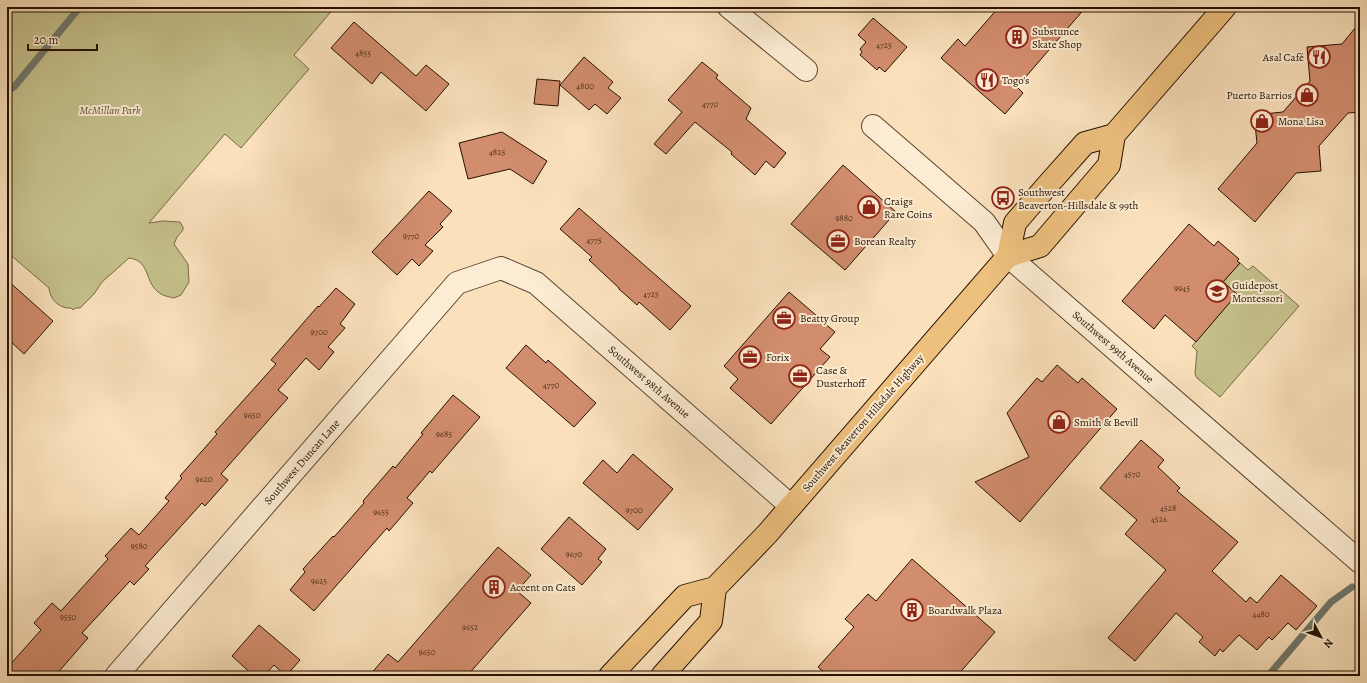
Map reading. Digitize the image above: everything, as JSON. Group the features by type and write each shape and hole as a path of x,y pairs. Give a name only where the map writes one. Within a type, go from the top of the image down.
{"main road":[{"path":"1008,256 1040,246 1109,165 1114,135 1225,7"},
{"name":"Southwest Beaverton Hillsdale Highway","path":"715,588 767,534 1008,256 1015,223 1050,182 1084,144 1114,135"},
{"path":"610,676 685,596 715,588 711,621 662,676"}],"street":[{"path":"729,7 806,70"},
{"name":"Southwest 99th Avenue","path":"873,126 984,222 1008,256 1360,562"},
{"name":"Southwest 98th Avenue","path":"501,268 536,283 791,506"},
{"name":"Southwest Duncan Lane","path":"116,676 457,283 501,268"}],"green space":[{"name":"McMillan Park","path":"7,7 335,7 294,55 309,69 241,148 225,134 149,223 163,221 180,222 183,227 183,230 177,237 174,244 188,264 189,282 181,295 174,298 161,294 155,289 141,263 129,258 102,282 94,294 80,308 75,308 73,310 56,303 51,296 49,288 7,252"},
{"path":"1240,263 1248,270 1253,266 1299,306 1220,397 1197,378 1195,374 1197,351 1192,346 1237,294 1223,282"}],"building":[{"path":"999,7 1086,7 1017,87 1023,93 1005,114 941,58 958,39 965,46"},
{"path":"873,18 907,47 885,72 879,67 877,70 860,55 862,52 860,49 866,42 858,35"},
{"path":"354,22 416,76 426,65 449,84 426,111 381,72 372,84 331,48"},
{"path":"1360,22 1360,112 1348,113 1319,146 1321,171 1296,173 1255,222 1218,189 1257,143 1254,115 1283,112 1310,81 1307,47 1342,44"},
{"path":"584,57 613,82 608,88 621,98 607,114 595,104 589,110 560,85"},
{"path":"702,62 718,75 716,78 751,108 746,119 786,153 774,168 766,161 755,175 731,154 732,152 695,122 666,154 654,144 682,112 668,100"},
{"path":"537,79 560,81 558,106 534,104"},
{"path":"502,132 547,161 533,184 510,169 468,179 459,143"},
{"path":"843,165 896,212 845,270 791,224"},
{"path":"429,191 452,211 440,224 443,227 425,245 433,251 419,266 412,259 397,275 372,252"},
{"path":"579,208 691,306 670,330 639,302 637,305 619,289 589,260 592,257 560,229"},
{"path":"1189,224 1214,246 1218,241 1239,259 1237,261 1240,263 1223,282 1237,294 1196,342 1165,315 1154,329 1122,301"},
{"path":"7,280 53,321 24,354 7,338"},
{"path":"336,288 355,304 340,324 345,328 328,347 334,352 319,370 306,358 278,390 288,398 221,474 228,480 205,506 202,503 145,566 149,569 134,585 130,581 82,633 88,638 55,676 7,676 7,668 41,630 34,623 52,603 61,611 108,559 105,556 131,528 139,535 169,501 165,498 182,478 180,476 217,434 215,432 276,364 271,360 318,306 319,307"},
{"path":"789,292 817,316 823,315 824,323 835,332 820,349 830,357 771,424 730,388 738,379 724,366"},
{"path":"526,345 546,363 548,360 596,403 574,427 506,368"},
{"name":"Smith & Bevill","path":"1057,365 1078,383 1082,378 1117,409 1020,522 975,482 1029,457 1007,413 1037,378 1042,382"},
{"path":"453,395 480,417 432,473 430,471 407,498 413,503 389,531 387,528 314,611 290,590 305,572 303,569 364,503 363,501 393,466 395,468 423,434 421,433"},
{"path":"1141,440 1164,460 1158,467 1180,488 1177,491 1238,542 1212,571 1246,602 1250,597 1257,603 1281,575 1317,606 1296,630 1288,623 1272,640 1269,637 1257,650 1239,635 1223,652 1220,649 1215,656 1199,642 1203,637 1176,613 1135,661 1108,638 1166,570 1125,534 1137,520 1100,488"},
{"path":"633,454 673,489 638,530 583,483 603,460 617,473"},
{"path":"569,517 606,549 598,559 602,562 582,585 541,549"},
{"path":"498,547 531,575 517,591 531,603 467,676 369,676 388,654 398,662"},
{"name":"Boardwalk Plaza","path":"912,559 995,632 957,676 828,676 818,667 854,627 845,619 868,594 876,601"},
{"path":"259,625 300,660 286,676 274,665 264,676 254,676 232,656"}],"waterway":[{"path":"7,91 14,87 80,7"},
{"path":"1268,676 1331,602 1352,587"}],"place":[{"name":"Substunce Skate Shop","path":"1017,37"},
{"name":"Asal Café","path":"1319,57"},
{"name":"Togo's","path":"987,80"},
{"name":"Puerto Barrios","path":"1307,95"},
{"name":"Mona Lisa","path":"1262,121"},
{"name":"Southwest Beaverton-Hillsdale & 99th","path":"1003,198"},
{"name":"Craigs Rare Coins","path":"869,207"},
{"name":"Borean Realty","path":"838,241"},
{"name":"Guidepost Montessori","path":"1217,291"},
{"name":"Beatty Group","path":"784,318"},
{"name":"Forix","path":"750,357"},
{"name":"Case & Dusterhoff","path":"800,376"},
{"name":"Smith & Bevill","path":"1059,422"},
{"name":"Accent on Cats","path":"494,587"},
{"name":"Boardwalk Plaza","path":"912,610"}]}
